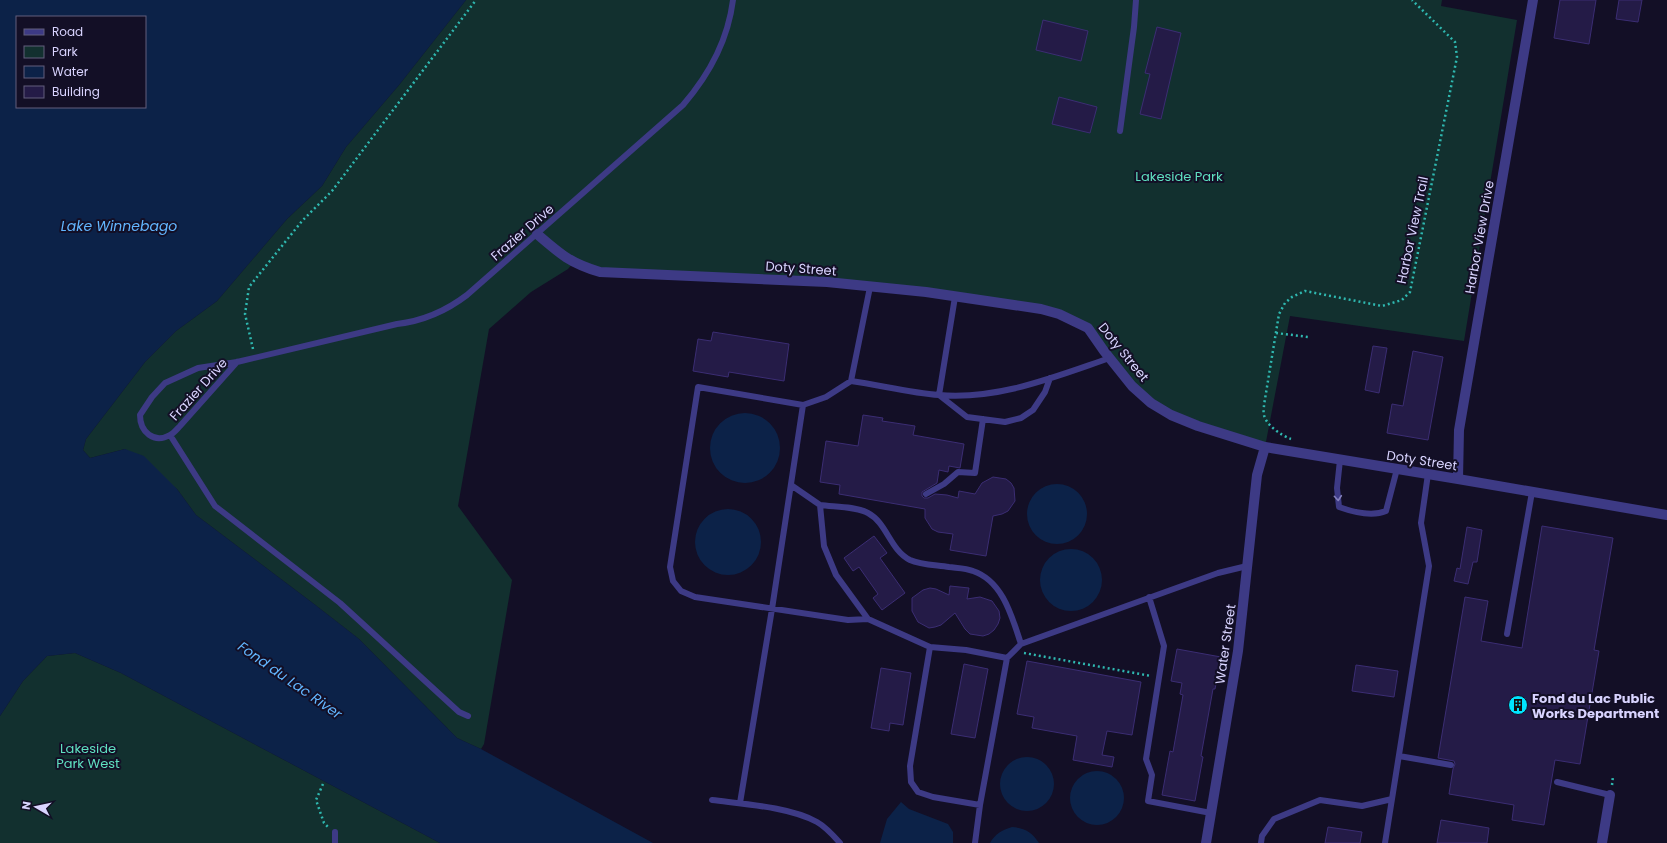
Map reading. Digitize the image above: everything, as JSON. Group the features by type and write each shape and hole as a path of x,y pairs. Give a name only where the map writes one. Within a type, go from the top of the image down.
{"street":[{"name":"Harbor View Drive","path":"1458,479 1459,430 1534,0"},
{"name":"Doty Street","path":"537,234 562,256 582,266 600,272 782,279 870,286 1041,309 1059,314 1088,328 1132,386 1151,403 1171,415 1198,426 1265,447 1667,516"},
{"name":"Water Street","path":"1206,843 1238,651 1257,475 1265,447"},
{"path":"1602,843 1610,795"}],"lane":[{"name":"Frazier Drive","path":"237,362 185,421 170,435 156,438 148,435 142,428 140,415 152,397 165,383 198,368 237,362 397,324 420,320 437,314 467,295 690,97 702,80 718,52 729,21 733,0"},
{"path":"1120,131 1134,27 1136,0"},
{"path":"851,381 870,286"},
{"path":"939,395 955,297"},
{"path":"1007,658 966,650 930,647 868,620 848,620 772,609 695,597 681,591 673,580 670,567 698,387 803,404 826,397 851,381 939,395 972,395 1010,391 1110,358"},
{"path":"939,395 967,417 1005,422 1021,418 1033,410 1045,392 1050,378"},
{"path":"740,803 772,609 803,404"},
{"path":"926,494 944,484 958,472 975,473 983,419"},
{"path":"170,435 215,506 340,603 459,712 468,716"},
{"path":"1340,460 1337,488 1339,506 1349,510 1378,515 1386,511 1397,469"},
{"path":"1385,843 1429,566 1421,523 1428,474"},
{"path":"791,485 820,505 868,513 876,520 901,555 911,561 973,570 987,579 1000,591 1010,612 1021,644"},
{"path":"1507,634 1532,492"},
{"path":"820,505 824,546 836,574 868,620"},
{"path":"976,843 980,805 1007,658 1021,644 1218,573 1247,566"},
{"path":"1149,597 1164,646 1146,759 1152,776 1148,801 1211,813"},
{"path":"930,647 910,766 911,782 918,792 933,797 980,805"},
{"path":"1399,756 1451,765"},
{"path":"1557,782 1610,795"},
{"path":"1261,843 1262,836 1274,819 1320,800 1362,806 1392,799"},
{"path":"712,800 780,810 806,817 819,823 840,843"},
{"path":"335,832 335,843"}],"path":[{"path":"255,358 246,314 249,287 302,221 332,191 476,0"},
{"name":"Harbor View Trail","path":"1294,439 1286,438 1270,425 1264,416 1264,405 1279,314 1285,303 1292,297 1305,291 1382,306 1402,300 1410,292 1457,57 1454,42 1412,0"},
{"path":"1276,333 1308,337"},
{"path":"1014,651 1159,678"},
{"path":"323,784 316,800 324,823 335,832"}],"green space":[{"name":"Lakeside Park","path":"466,0 1442,0 1441,6 1517,20 1464,341 1290,316 1265,447 1151,403 1095,336 1059,314 926,292 618,273 574,262 568,269 531,292 489,329 458,506 512,580 484,744 481,749 457,738 359,639 196,515 177,489 125,449 90,458 83,450 86,439 145,362 176,331 217,301 287,219 322,186 346,147 399,85"},
{"name":"Lakeside Park West","path":"75,653 121,673 440,843 0,843 0,716 23,681 47,656"}],"water":[{"name":"Lake Winnebago","path":"0,0 466,0 399,85 346,147 322,186 287,219 217,301 176,331 145,362 86,439 83,450 90,458 125,449 144,456 177,489 196,515 359,639 457,738 481,749 653,843 440,843 121,673 75,653 47,656 23,681 0,716"},
{"path":"745,413 758,416 770,423 777,435 780,448 777,461 770,473 758,480 745,483 732,480 720,473 713,461 710,448 713,435 720,423 732,416"},
{"path":"1051,484 1063,484 1079,492 1085,502 1087,514 1085,526 1079,536 1063,544 1051,544 1035,536 1027,520 1027,508 1035,492"},
{"path":"721,509 735,509 747,514 756,523 761,535 759,555 752,566 735,575 721,575 709,570 700,561 695,549 695,535 700,523 709,514"},
{"path":"1071,549 1083,551 1093,558 1100,568 1102,580 1100,592 1093,602 1083,609 1071,611 1059,609 1049,602 1042,592 1040,580 1042,568 1049,558 1059,551"},
{"path":"1022,757 1032,757 1042,761 1050,769 1054,779 1054,789 1050,799 1042,807 1032,811 1022,811 1012,807 1004,799 1000,789 1000,779 1004,769 1012,761"},
{"path":"1092,771 1102,771 1112,775 1120,783 1124,793 1124,803 1120,813 1112,821 1102,825 1092,825 1082,821 1074,813 1070,803 1070,793 1074,783 1082,775"},
{"path":"901,802 909,809 948,824 953,832 953,843 880,843 887,819"},
{"path":"1012,827 1021,828 1028,831 1039,843 990,843 999,833"}],"building":[{"path":"1560,0 1596,0 1589,44 1554,38"},
{"path":"1619,0 1642,0 1638,22 1616,19"},
{"path":"1043,20 1088,31 1081,61 1036,50"},
{"path":"1157,27 1181,33 1161,119 1140,114 1150,74 1145,73"},
{"path":"1059,97 1097,107 1090,133 1052,124"},
{"path":"713,332 789,344 784,381 729,372 728,377 693,371 698,339 711,341"},
{"path":"1373,346 1387,348 1379,393 1365,390"},
{"path":"1413,351 1443,357 1428,440 1387,433 1392,404 1403,406"},
{"path":"863,415 883,418 882,421 915,426 913,435 964,444 960,468 949,466 948,472 939,470 937,483 922,492 922,496 924,498 928,498 935,494 958,498 959,491 975,494 982,483 993,477 1006,479 1011,483 1014,488 1015,501 1008,511 993,516 986,556 950,550 953,534 938,532 932,529 925,518 925,509 839,494 840,485 820,482 826,441 858,446"},
{"name":"Fond du Lac Public Works Department","path":"1542,526 1613,538 1594,650 1599,651 1580,764 1555,760 1544,825 1512,820 1514,805 1449,794 1455,764 1454,761 1438,758 1465,597 1488,601 1481,641 1522,648"},
{"path":"1467,527 1482,530 1477,562 1473,562 1468,584 1454,581 1457,568 1460,569"},
{"path":"874,536 887,553 880,558 905,593 882,610 873,598 878,594 859,567 853,571 844,558"},
{"path":"950,586 969,588 967,599 980,597 992,601 999,611 1000,618 994,630 983,636 970,634 955,613 941,625 935,627 929,628 918,622 912,611 912,598 923,590 930,588 949,595"},
{"path":"1177,649 1221,657 1215,689 1213,689 1201,756 1203,757 1195,801 1162,795 1170,751 1173,752 1183,695 1180,694 1182,683 1171,681"},
{"path":"1027,661 1141,682 1132,735 1107,731 1102,755 1114,757 1112,767 1073,760 1077,736 1032,728 1034,717 1017,714"},
{"path":"964,664 988,669 975,738 951,734"},
{"path":"1356,665 1398,671 1394,697 1352,691"},
{"path":"881,668 911,673 903,725 890,723 889,731 871,728"},
{"path":"1441,820 1489,828 1487,843 1437,843"},
{"path":"1328,827 1362,832 1360,843 1325,843"}],"place":[{"name":"Fond du Lac Public Works Department","path":"1518,705"}],"water label":[{"name":"Fond du Lac River","path":"290,680"}]}
